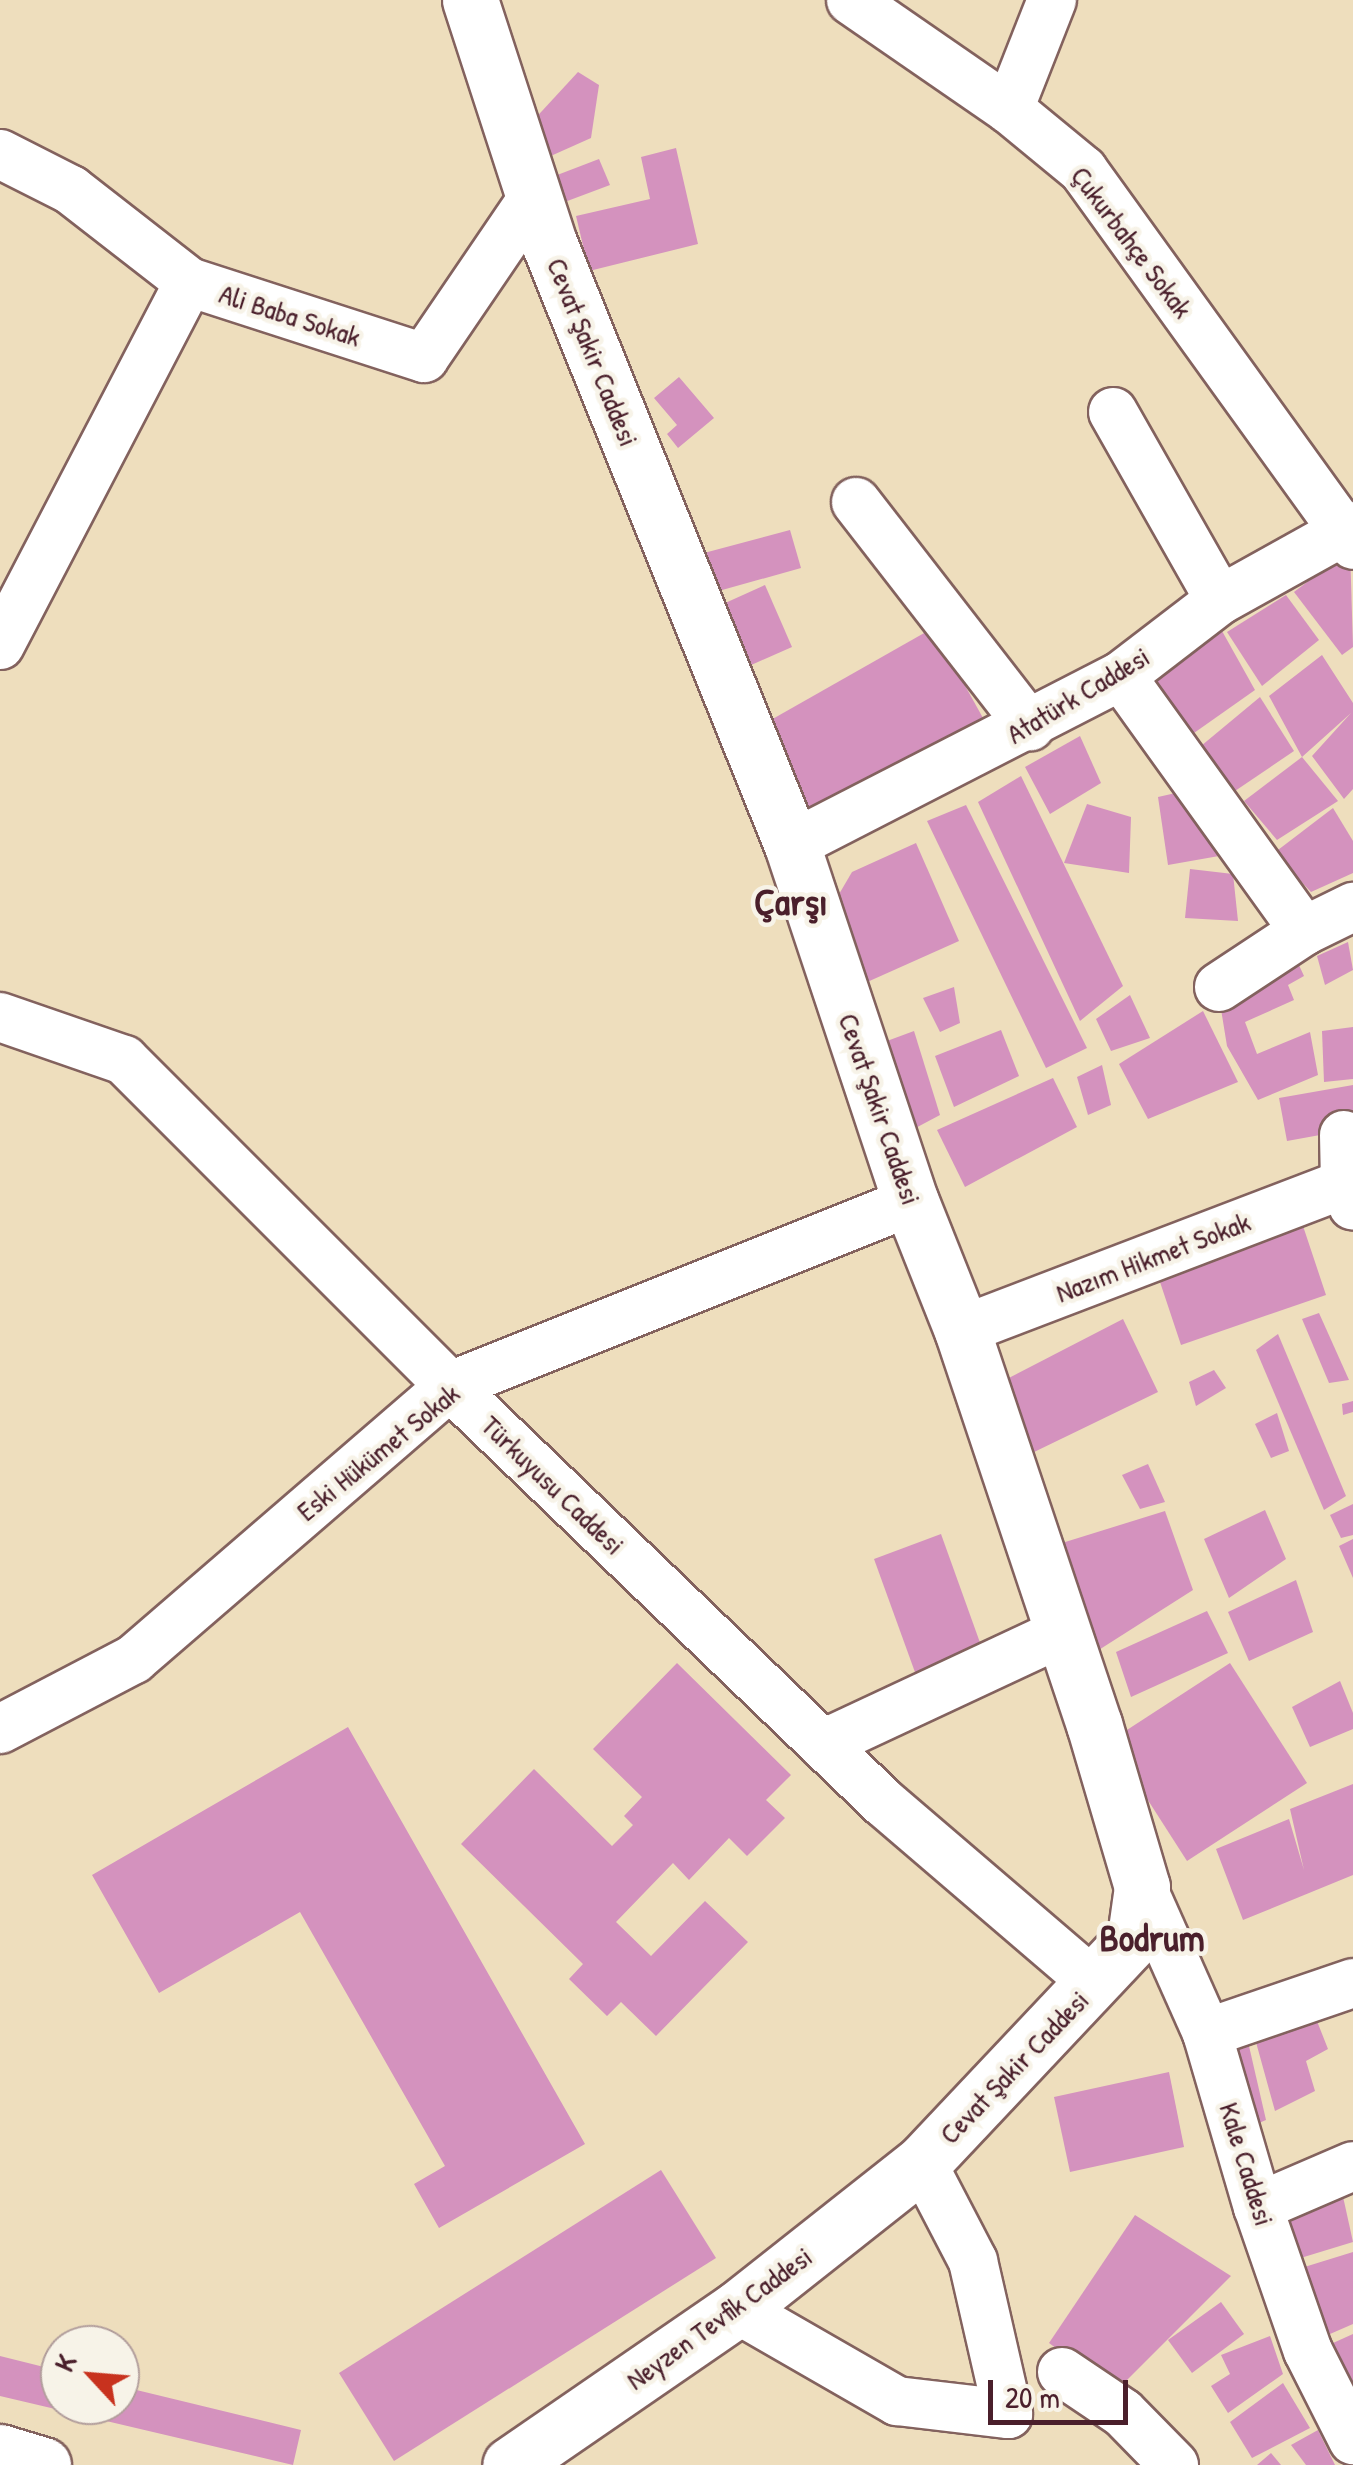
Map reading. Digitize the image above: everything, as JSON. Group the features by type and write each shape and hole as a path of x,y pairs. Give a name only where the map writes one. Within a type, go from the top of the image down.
{"main road":[{"name":"Cevat Şakir Caddesi","path":"470,0 534,196 792,845 910,1202 962,1330 1063,1632 1142,1887 1135,1937 922,2163"},
{"name":"Neyzen Tevfik Caddesi","path":"510,2465 738,2309 922,2163"},
{"path":"0,2452 43,2465"}],"street":[{"name":"Çukurbahçe Sokak","path":"850,0 1009,109 1083,170 1349,534"},
{"path":"1009,109 1052,0"},
{"path":"0,154 71,190 189,282"},
{"name":"Ali Baba Sokak","path":"0,645 189,282 424,358 534,196"},
{"path":"1113,412 1220,600"},
{"path":"856,502 1030,726"},
{"name":"Atatürk Caddesi","path":"792,845 1121,676 1220,600 1349,534"},
{"path":"1121,676 1304,931"},
{"path":"1219,988 1304,931 1353,906"},
{"name":"Türkuyusu Caddesi","path":"0,1016 124,1060 450,1386 884,1804 1094,1983"},
{"path":"1344,1135 1349,1195"},
{"name":"Nazım Hikmet Sokak","path":"962,1330 1349,1195"},
{"name":"Eski Hükümet Sokak","path":"0,1729 134,1658 450,1386 910,1202"},
{"path":"823,1744 1063,1632"},
{"name":"Kale Caddesi","path":"1142,1887 1208,2033 1258,2208 1308,2351 1353,2440"},
{"path":"1208,2033 1353,1983"},
{"path":"738,2309 897,2401 1008,2414 973,2262 922,2163"},
{"path":"1258,2208 1353,2166"},
{"path":"1062,2372 1123,2413 1174,2465"}],"building":[{"path":"578,72 599,85 591,138 544,159 530,124"},
{"path":"676,148 698,244 589,271 576,216 650,199 641,157"},
{"path":"599,159 610,185 562,203 552,177"},
{"path":"679,377 714,418 678,448 667,434 677,425 654,398"},
{"path":"790,530 801,568 715,592 704,553"},
{"path":"1350,549 1353,647 1342,655 1294,592"},
{"path":"765,585 792,647 749,666 723,604"},
{"path":"1286,595 1319,640 1262,686 1227,632"},
{"path":"1217,622 1255,690 1194,733 1150,672"},
{"path":"933,628 983,718 812,814 762,725"},
{"path":"1322,655 1353,703 1353,789 1344,799 1312,756 1351,713 1302,757 1269,696"},
{"path":"1260,697 1294,751 1235,791 1201,746"},
{"path":"1080,736 1101,783 1050,814 1025,767"},
{"path":"1302,757 1338,801 1277,840 1244,801"},
{"path":"1021,776 1123,986 1080,1021 978,802"},
{"path":"1189,790 1236,853 1168,865 1158,797"},
{"path":"1087,804 1131,817 1129,873 1064,863"},
{"path":"966,805 1087,1048 1046,1068 927,821"},
{"path":"1333,808 1353,841 1353,873 1311,892 1274,853"},
{"path":"916,843 959,941 865,983 835,901 852,872"},
{"path":"1190,869 1233,874 1238,921 1185,918"},
{"path":"1348,942 1353,970 1325,985 1317,956"},
{"path":"1292,950 1304,976 1288,985 1294,1000 1245,1022 1257,1054 1310,1032 1318,1075 1258,1100 1227,1046 1220,1003"},
{"path":"954,987 960,1023 940,1032 923,998"},
{"path":"1130,995 1150,1038 1111,1051 1096,1019"},
{"path":"1203,1011 1238,1082 1148,1119 1119,1064"},
{"path":"1353,1027 1353,1079 1324,1082 1322,1031"},
{"path":"1001,1030 1019,1076 954,1107 935,1056"},
{"path":"914,1031 940,1115 908,1132 868,1048"},
{"path":"1102,1065 1111,1105 1088,1115 1077,1077"},
{"path":"1053,1078 1077,1127 965,1187 937,1130"},
{"path":"1353,1085 1353,1129 1287,1141 1279,1098"},
{"path":"1301,1220 1326,1295 1181,1345 1156,1270"},
{"path":"1319,1313 1349,1380 1329,1383 1302,1319"},
{"path":"1123,1319 1158,1392 1030,1454 1005,1380"},
{"path":"1278,1334 1346,1496 1324,1510 1256,1350"},
{"path":"1214,1370 1226,1388 1196,1406 1189,1382"},
{"path":"1353,1401 1353,1412 1343,1415 1342,1404"},
{"path":"1277,1413 1289,1451 1271,1458 1255,1424"},
{"path":"1148,1464 1165,1502 1140,1509 1122,1475"},
{"path":"1353,1504 1353,1535 1341,1538 1330,1515"},
{"path":"1265,1510 1286,1559 1229,1598 1204,1539"},
{"path":"1165,1511 1193,1590 1094,1653 1062,1543"},
{"path":"941,1534 983,1651 916,1675 874,1559"},
{"path":"1353,1539 1353,1578 1339,1546"},
{"path":"1296,1580 1313,1632 1249,1661 1228,1612"},
{"path":"1207,1611 1228,1653 1131,1697 1116,1652"},
{"path":"677,1663 791,1775 766,1800 785,1818 747,1856 729,1838 689,1880 673,1863 616,1922 651,1956 705,1901 748,1942 656,2036 621,2002 607,2016 569,1979 583,1964 461,1844 534,1769 612,1846 633,1825 624,1816 642,1797 593,1749"},
{"path":"1230,1663 1307,1783 1187,1861 1110,1741"},
{"path":"1340,1681 1353,1713 1353,1729 1310,1747 1292,1707"},
{"path":"348,1727 585,2144 439,2228 414,2184 445,2166 300,1912 159,1993 92,1875"},
{"path":"1353,1784 1353,1875 1243,1920 1216,1849 1289,1819 1304,1870 1290,1809"},
{"path":"1313,2011 1328,2049 1306,2061 1315,2091 1275,2111 1254,2035"},
{"path":"1246,2033 1266,2120 1247,2128 1223,2047"},
{"path":"1169,2072 1184,2147 1070,2172 1054,2097"},
{"path":"661,2170 716,2258 394,2461 339,2373"},
{"path":"1340,2183 1353,2242 1294,2260 1271,2213"},
{"path":"1135,2215 1231,2276 1115,2392 1049,2343"},
{"path":"1353,2252 1353,2324 1330,2334 1298,2269"},
{"path":"1221,2302 1244,2334 1192,2373 1168,2340"},
{"path":"1353,2334 1353,2390 1333,2343"},
{"path":"1270,2336 1283,2374 1228,2413 1211,2386 1230,2374 1221,2355"},
{"path":"0,2356 40,2366 40,2405 0,2396"},
{"path":"1283,2383 1310,2428 1252,2458 1230,2422"},
{"path":"140,2391 301,2430 293,2465 123,2425 140,2425"},
{"path":"1318,2430 1335,2465 1306,2465 1291,2445"},
{"path":"1271,2453 1281,2465 1257,2465"}],"district":[{"name":"Çarşı","path":"791,902"},
{"name":"Bodrum","path":"1152,1938"}]}
